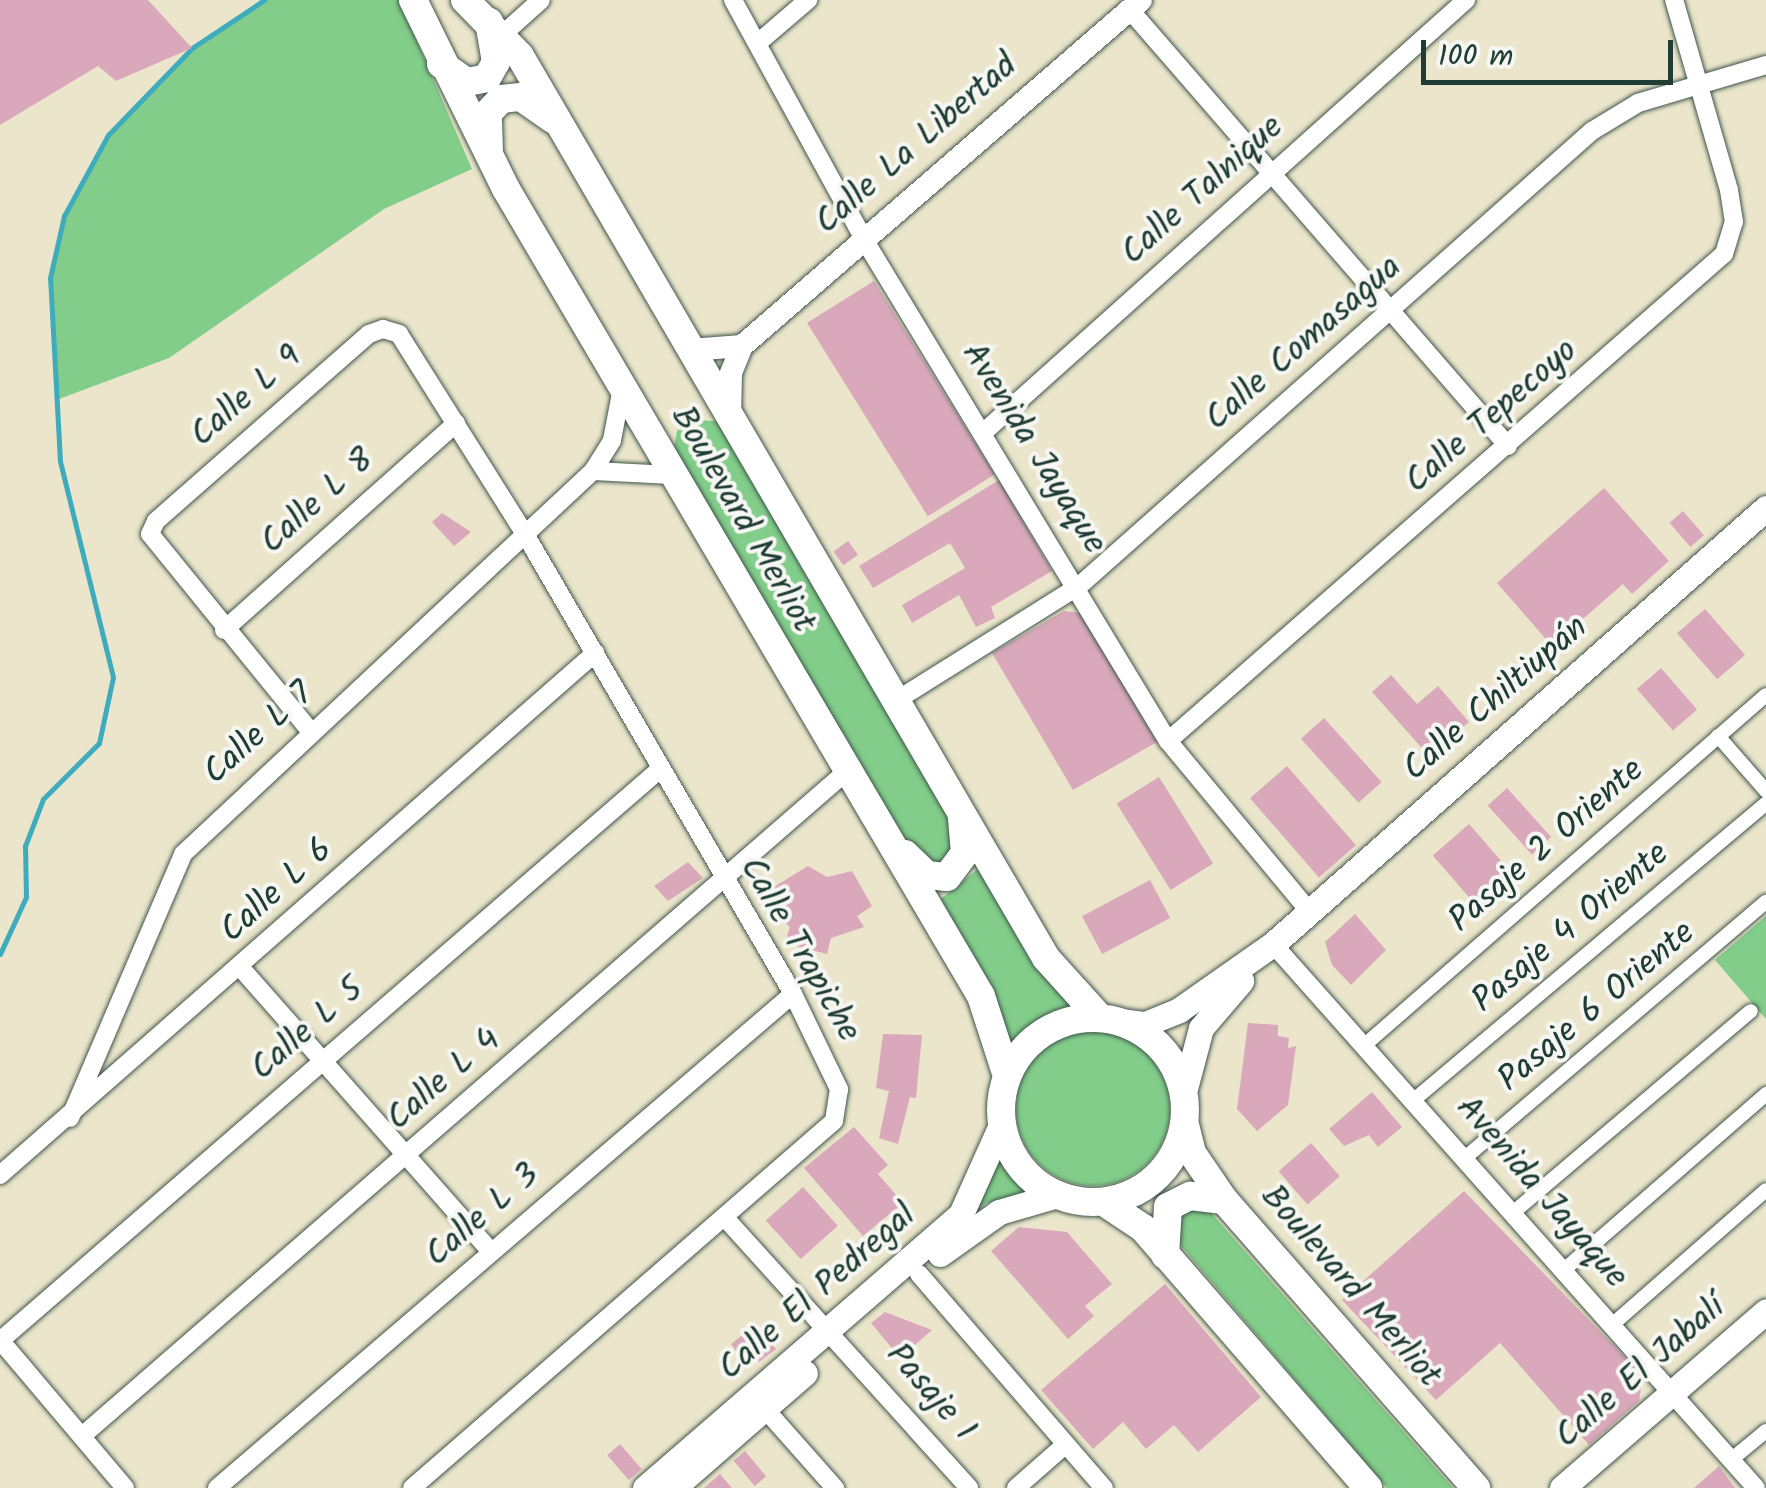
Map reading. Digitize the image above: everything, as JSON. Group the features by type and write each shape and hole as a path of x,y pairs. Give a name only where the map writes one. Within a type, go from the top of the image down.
{"main road":[{"name":"Boulevard Merliot","path":"413,0 440,63 491,161 980,996 1007,1076"},
{"name":"Boulevard Merliot","path":"465,0 496,28 559,122 1061,981 1122,1021"},
{"path":"440,63 466,82 487,78 496,62 496,28"},
{"path":"491,161 488,113 501,99 521,98 559,122"},
{"name":"Calle Chiltiupán","path":"1184,1092 1201,1028 1274,944 1766,508"},
{"path":"890,839 927,875 947,877 966,853 962,814"},
{"name":"Calle Chiltiupán","path":"1122,1021 1214,989 1274,944"},
{"path":"1104,1202 1148,1184 1178,1148 1184,1125 1184,1092 1168,1055 1122,1021 1044,1032 1007,1076 1002,1125 1020,1167 1057,1195 1104,1202 1143,1228 1368,1488"},
{"name":"Calle El Pedregal","path":"673,1488 765,1409 960,1214 1002,1125"},
{"name":"Boulevard Merliot","path":"1184,1125 1192,1152 1224,1200 1476,1488"},
{"name":"Calle El Pedregal","path":"645,1488 836,1335 999,1212 1057,1195"},
{"path":"1166,1255 1168,1207 1190,1196 1224,1200"},
{"name":"Calle El Jabalí","path":"1562,1488 1766,1310"}],"street":[{"path":"496,28 542,0"},
{"name":"Avenida Jayaque","path":"733,0 862,236 1079,586 1168,741 1309,911"},
{"path":"759,42 808,0"},
{"name":"Calle Talnique","path":"985,432 1466,0"},
{"name":"Calle Tepecoyo","path":"1168,741 1724,254 1734,222 1674,0"},
{"path":"1135,5 1272,172 1508,446"},
{"name":"Calle La Libertad","path":"742,346 862,236 1135,5"},
{"name":"Calle Comasagua","path":"897,700 1079,586 1592,132 1638,103 1766,65"},
{"name":"Calle L 9","path":"224,630 150,534 156,521 368,334 383,329 399,334"},
{"name":"Calle Trapiche","path":"399,334 525,534 722,882 792,994 841,1106 834,1121 727,1220 412,1488"},
{"path":"690,350 742,346 728,392 730,420"},
{"name":"Calle L 7","path":"70,1118 183,854 593,470 612,440 622,388"},
{"name":"Calle L 8","path":"224,630 456,423"},
{"path":"593,470 672,475"},
{"path":"224,630 311,732"},
{"name":"Calle L 6","path":"0,1175 70,1118 595,653"},
{"name":"Pasaje 2 Oriente","path":"1367,1043 1766,695"},
{"path":"1718,736 1766,790"},
{"name":"Calle L 5","path":"0,1340 659,770"},
{"name":"Calle L 4","path":"82,1436 846,771"},
{"name":"Pasaje 4 Oriente","path":"1415,1098 1766,802"},
{"name":"Pasaje 6 Oriente","path":"1466,1157 1766,902"},
{"name":"Avenida Jayaque","path":"1274,944 1367,1043 1756,1488"},
{"path":"240,967 491,1252"},
{"name":"Calle L 3","path":"216,1488 792,994"},
{"path":"1515,1212 1751,1012"},
{"path":"1565,1269 1766,1094"},
{"path":"1613,1324 1766,1190"},
{"name":"Pasaje 1","path":"727,1220 836,1335 969,1488"},
{"path":"919,1274 1104,1488"},
{"path":"0,1340 125,1488"},
{"path":"765,1409 835,1488"},
{"path":"1732,1460 1766,1431"},
{"path":"1016,1488 1065,1445"}],"green space":[{"path":"264,0 399,0 472,169 384,209 169,358 59,399 50,278 64,216 108,135 192,48"},
{"path":"694,420 715,421 727,431 961,835 962,859 923,869 672,458 677,431"},
{"path":"979,868 1075,1008 1038,1021 1010,1058 937,902"},
{"path":"1766,916 1766,1019 1715,960"},
{"path":"1093,1032 1122,1038 1147,1055 1164,1080 1170,1109 1164,1138 1147,1163 1122,1180 1093,1186 1064,1180 1039,1163 1022,1138 1016,1109 1022,1080 1039,1055 1064,1038"},
{"path":"995,1158 1029,1193 986,1203 963,1218"},
{"path":"1198,1198 1453,1488 1387,1488 1165,1227"}],"building":[{"path":"0,0 148,0 192,48 116,81 98,66 0,125"},
{"path":"874,281 995,474 928,516 807,323"},
{"path":"999,480 1052,571 991,607 995,618 976,627 959,595 912,623 902,605 965,568 950,543 873,588 859,566"},
{"path":"1604,488 1669,561 1632,594 1623,584 1552,646 1497,583"},
{"path":"1683,511 1704,535 1690,547 1669,523"},
{"path":"442,513 471,532 454,546 432,522"},
{"path":"848,541 858,555 843,565 833,552"},
{"path":"1705,609 1745,655 1717,679 1677,633"},
{"path":"1064,611 1081,613 1090,625 1157,742 1073,790 992,653"},
{"path":"1661,668 1697,710 1673,731 1637,689"},
{"path":"1391,675 1417,704 1438,686 1469,722 1429,756 1372,692"},
{"path":"1324,718 1382,782 1359,803 1301,739"},
{"path":"1287,766 1356,845 1319,877 1250,798"},
{"path":"1159,777 1213,864 1171,890 1117,803"},
{"path":"1507,788 1551,837 1532,854 1488,805"},
{"path":"1469,824 1512,873 1475,905 1433,855"},
{"path":"688,862 703,878 668,901 654,886"},
{"path":"808,866 827,877 852,871 872,906 857,916 864,927 831,938 827,954 785,943 790,927 756,898"},
{"path":"1150,880 1170,918 1102,954 1082,916"},
{"path":"1355,914 1386,950 1351,985 1332,965 1325,942"},
{"path":"1248,1023 1278,1025 1278,1036 1289,1038 1288,1048 1296,1046 1288,1105 1257,1131 1237,1109"},
{"path":"883,1034 922,1035 916,1098 910,1097 898,1144 879,1138 889,1091 876,1088"},
{"path":"1372,1092 1402,1127 1378,1147 1369,1135 1344,1146 1329,1129"},
{"path":"854,1127 888,1165 878,1174 903,1203 863,1236 804,1168"},
{"path":"1311,1143 1340,1176 1307,1204 1279,1171"},
{"path":"803,1187 838,1226 801,1259 766,1220"},
{"path":"1464,1191 1643,1376 1639,1401 1589,1445 1500,1343 1436,1400 1342,1300"},
{"path":"1019,1227 1067,1232 1112,1284 1085,1306 1094,1316 1068,1339 991,1251"},
{"path":"1165,1284 1261,1397 1198,1452 1174,1425 1146,1449 1123,1422 1093,1449 1041,1390"},
{"path":"885,1312 932,1330 900,1358 871,1323"},
{"path":"756,1324 776,1349 759,1362 752,1353 743,1360 731,1344"},
{"path":"620,1444 642,1469 629,1480 607,1455"},
{"path":"745,1451 766,1476 755,1486 734,1461"},
{"path":"1719,1466 1735,1488 1694,1488"},
{"path":"720,1474 732,1488 704,1488"}],"waterway":[{"path":"0,954 26,897 25,846 43,799 99,743 113,677 60,461 50,278 64,216 108,135 192,48 264,0"}]}
